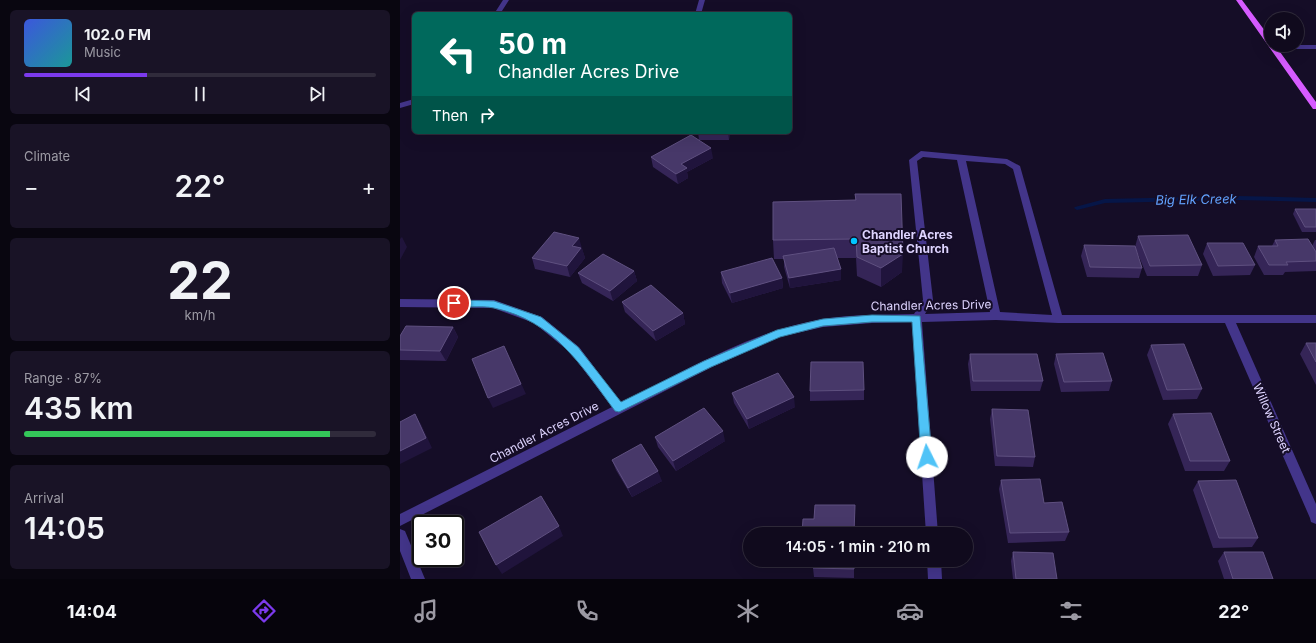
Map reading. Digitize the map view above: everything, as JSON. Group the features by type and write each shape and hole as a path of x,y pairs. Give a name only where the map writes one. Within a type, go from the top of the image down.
{"main road":[{"path":"1239,0 1264,34"},
{"path":"1277,52 1316,107"}],"street":[{"path":"498,12 506,0"},
{"path":"699,12 702,0"},
{"path":"1304,46 1316,47"},
{"path":"400,106 412,102"},
{"path":"932,527 917,318 928,300 913,160 921,154 1007,162 1016,168 1058,319"},
{"path":"961,158 996,316"},
{"path":"400,303 494,304 538,320 575,350 619,408"},
{"name":"Chandler Acres Drive","path":"400,520 708,364 777,334 823,323 872,319 996,316 1058,319 1316,319"},
{"name":"Willow Street","path":"1228,319 1316,518"},
{"path":"400,535 418,579"},
{"path":"934,567 935,579"}],"building":[{"path":"691,135 711,148 681,164 687,168 676,174 651,157"},
{"path":"855,194 901,194 903,254 881,268 857,257 856,239 773,240 773,202 856,200"},
{"path":"1295,209 1316,209 1316,227 1305,227"},
{"path":"554,232 579,238 572,246 581,248 567,266 532,258"},
{"path":"1188,235 1202,265 1150,266 1138,236"},
{"path":"1308,239 1316,252 1316,261 1286,262 1288,265 1269,265 1258,246 1278,246 1275,240"},
{"path":"1207,243 1243,243 1255,265 1218,266"},
{"path":"1084,245 1135,246 1142,268 1090,267"},
{"path":"834,248 841,269 789,278 783,256"},
{"path":"603,254 634,271 610,291 578,273"},
{"path":"772,258 782,278 730,293 721,272"},
{"path":"651,285 683,313 653,331 622,302"},
{"path":"406,326 453,327 440,351 400,350 400,336"},
{"path":"1306,343 1316,343 1316,362"},
{"path":"1184,344 1202,389 1167,390 1151,345"},
{"path":"504,346 521,384 488,398 472,359"},
{"path":"1103,353 1112,381 1064,382 1056,354"},
{"path":"970,354 1037,354 1043,381 973,381"},
{"path":"811,362 863,362 864,390 810,391"},
{"path":"778,373 794,397 747,419 732,393"},
{"path":"704,408 723,431 673,461 655,437"},
{"path":"992,409 1028,410 1035,457 997,456"},
{"path":"1211,413 1230,461 1190,461 1173,414"},
{"path":"415,414 426,438 400,451 400,422"},
{"path":"641,444 658,471 628,488 612,460"},
{"path":"1040,479 1044,503 1062,502 1069,532 1010,533 1001,480"},
{"path":"1236,480 1258,538 1219,538 1198,481"},
{"path":"541,496 559,526 496,565 479,532"},
{"path":"815,505 855,505 854,527 802,527 803,519 814,519"},
{"path":"1013,552 1053,553 1057,579 1016,579"},
{"path":"1224,552 1263,552 1273,579 1233,579"},
{"path":"854,567 854,569 813,568"}],"waterway":[{"name":"Big Elk Creek","path":"1077,208 1105,201 1238,198 1316,200"}],"place":[{"name":"Chandler Acres Baptist Church","path":"854,241"}],"route":[{"path":"454,303 494,304 538,320 575,350 619,408 708,364 777,334 823,323 872,319 917,318 927,457"}]}
